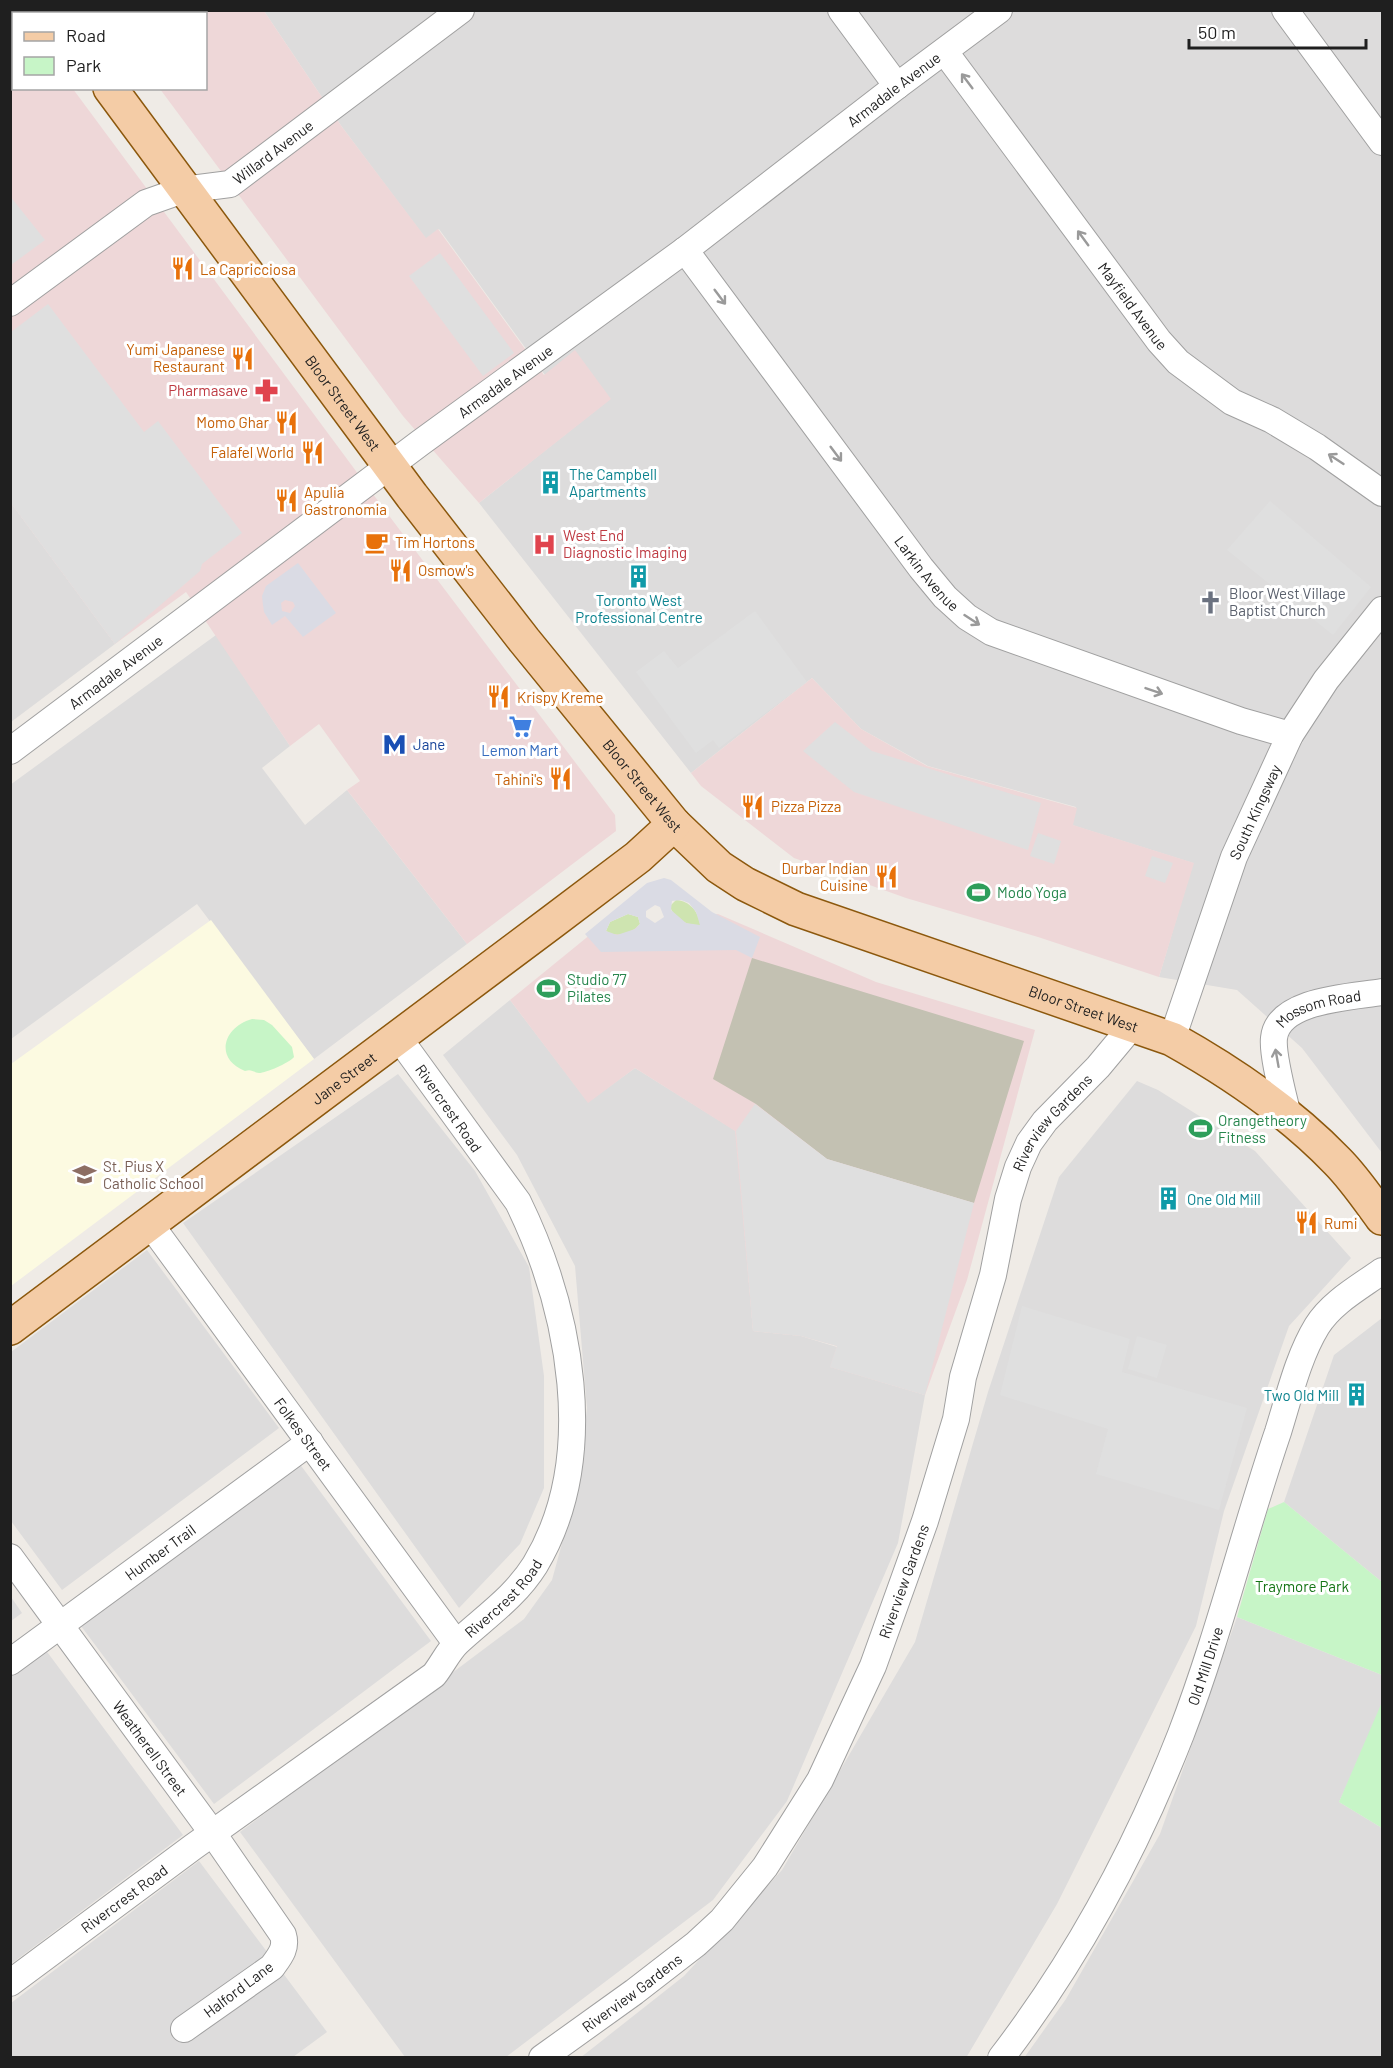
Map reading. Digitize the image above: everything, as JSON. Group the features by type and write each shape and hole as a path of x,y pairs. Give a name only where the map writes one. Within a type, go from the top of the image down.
{"main road":[{"name":"Bloor Street West","path":"111,90 183,190 390,466 524,640 674,824 719,867 745,884 796,909 1172,1038 1218,1065 1288,1116 1337,1161 1383,1218"},
{"name":"Jane Street","path":"10,1328 629,864 674,824"}],"street":[{"path":"841,10 897,86"},
{"name":"Armadale Avenue","path":"10,751 390,466 685,250 999,10"},
{"path":"1285,10 1383,142"},
{"name":"Willard Avenue","path":"10,303 146,203 183,190 230,184 458,11"},
{"name":"Mayfield Avenue","path":"945,52 1159,341 1178,362 1232,402 1272,420 1317,447 1383,494"},
{"name":"Larkin Avenue","path":"685,250 921,568 945,597 967,617 1014,642 1241,721 1290,735"},
{"name":"South Kingsway","path":"1172,1038 1234,857 1290,735 1326,680 1383,610"},
{"name":"Mossom Road","path":"1288,1116 1274,1039 1278,1025 1288,1015 1309,1004 1383,992"},
{"name":"Riverview Gardens","path":"542,2058 634,1992 696,1944 722,1920 765,1867 819,1780 873,1666 925,1521 956,1419 963,1377 993,1275 1008,1199 1018,1167 1029,1143 1046,1121 1098,1067 1133,1025"},
{"name":"Rivercrest Road","path":"10,1983 193,1847 434,1675 456,1643 489,1618 515,1591 534,1566 554,1527 568,1477 571,1443 569,1381 557,1309 532,1232 523,1212 398,1037"},
{"name":"Folkes Street","path":"150,1224 456,1643"},
{"name":"Old Mill Drive","path":"1001,2058 1036,2013 1099,1912 1180,1734 1208,1655 1259,1485 1298,1370 1317,1327 1331,1308 1383,1271"},
{"name":"Humber Trail","path":"10,1662 310,1442"},
{"name":"Weatherell Street","path":"10,1557 214,1834 277,1923 285,1942"},
{"name":"Halford Lane","path":"184,2029 272,1966 282,1953 285,1942"}],"shaded area":[{"path":"10,11 15,12 12,12 12,90 74,90 390,517 615,815 616,831 467,944 347,790 360,781 319,724 290,746 186,592 115,644 11,503"},
{"path":"264,11 1382,11 1382,1153 1302,1048 1237,990 1159,977 1193,863 1072,825 1076,807 928,766 861,729 812,678 691,773 479,503 610,399 545,375 439,229 426,239 342,127"},
{"path":"264,11 342,127 426,238 438,229 544,375 575,350 611,399 479,503 403,416 161,90 207,90 207,12 103,12"},
{"path":"10,196 45,240 11,265 10,265"},
{"path":"440,253 514,353 483,376 409,276"},
{"path":"48,304 144,432 158,421 242,533 202,564 200,571 115,644 11,503 11,332"},
{"path":"1270,501 1371,587 1333,635 1227,550"},
{"path":"11,503 115,644 11,722"},
{"path":"298,563 336,613 303,637 285,616 272,625 264,612 262,596 266,586","holes":["285,600 293,602 295,606 290,613 282,611 281,603"]},
{"path":"755,611 807,682 719,748 713,740 696,753 636,672 664,651 678,668"},
{"path":"216,635 290,746 262,768 305,825 347,790 467,944 314,1059 197,904 11,1039 10,785"},
{"path":"812,678 861,729 927,766 1077,808 1073,825 1194,863 1159,977 1038,937 906,898 794,858 701,786 691,773"},
{"path":"835,722 872,751 1041,803 1028,850 854,792 803,751"},
{"path":"1038,833 1061,841 1054,864 1030,856"},
{"path":"1152,856 1173,863 1165,883 1145,876"},
{"path":"664,878 671,880 712,912 760,937 752,958 736,950 601,952 585,934 647,883","holes":["681,900 689,903 696,912 700,925 686,923 671,910 672,901","655,905 660,907 664,917 655,923 646,917 646,911","628,914 638,917 640,924 635,929 617,935 606,931 610,922"]},
{"path":"718,914 876,982 1035,1030 967,1280 925,1395 830,1367 837,1346 801,1336 753,1331 735,1131 635,1068 588,1103 510,1000 591,934"},
{"name":"St. Pius X Catholic School","path":"211,920 314,1059 11,1286 11,1064"},
{"path":"752,958 1024,1041 974,1203 827,1159 756,1104 713,1079"},
{"path":"510,1000 588,1102 635,1068 736,1131 753,1331 801,1336 837,1347 831,1367 925,1395 898,1543 787,1801 713,1900 506,2057 405,2057 240,1832 524,1619 552,1580 575,1496 587,1408 575,1266 517,1155 443,1055"},
{"path":"398,1074 475,1171 529,1267 544,1376 544,1488 520,1544 459,1608 183,1223"},
{"path":"1137,1081 1158,1090 1255,1151 1351,1258 1289,1326 1224,1511 1196,1626 1057,1904 966,2058 580,2058 684,1976 782,1870 915,1642 988,1392 1059,1177"},
{"path":"755,1104 827,1159 974,1203 925,1395 830,1367 837,1346 801,1336 753,1331 736,1131"},
{"path":"147,1250 279,1428 62,1590 11,1521 11,1352"},
{"path":"1022,1306 1130,1339 1122,1372 1247,1408 1219,1510 1096,1474 1108,1429 1000,1395"},
{"path":"1382,1318 1382,1582 1284,1502 1334,1355"},
{"path":"1137,1336 1167,1345 1157,1378 1128,1369"},
{"path":"299,1463 431,1641 214,1804 81,1626"},
{"path":"11,1597 22,1613 11,1621"},
{"path":"1237,1617 1382,1675 1381,1710 1339,1802 1382,1828 1382,2057 1024,2058 1066,1999 1160,1834"},
{"path":"42,1645 183,1835 11,1964 11,1669"},
{"path":"199,1861 327,2032 293,2057 11,2058 11,2003"}],"green space":[{"path":"676,900 686,902 693,908 700,925 686,923 677,918 670,906"},
{"path":"628,914 638,917 640,924 628,932 619,934 606,931 610,922"},
{"path":"252,1019 264,1020 272,1025 292,1047 294,1057 283,1065 262,1073 245,1071 235,1066 229,1059 226,1044 234,1029"},
{"name":"Traymore Park","path":"1284,1502 1382,1582 1382,1675 1237,1617 1268,1509"},
{"path":"1382,1702 1382,1828 1339,1802"}],"place":[{"name":"La Capricciosa","path":"182,269"},
{"name":"Yumi Japanese Restaurant","path":"243,358"},
{"name":"Pharmasave","path":"266,390"},
{"name":"Momo Ghar","path":"287,422"},
{"name":"Falafel World","path":"312,452"},
{"name":"The Campbell Apartments","path":"551,483"},
{"name":"Apulia Gastronomia","path":"286,501"},
{"name":"Tim Hortons","path":"377,542"},
{"name":"West End Diagnostic Imaging","path":"545,544"},
{"name":"Osmow's","path":"400,570"},
{"name":"Toronto West Professional Centre","path":"639,576"},
{"name":"Bloor West Village Baptist Church","path":"1211,602"},
{"name":"Krispy Kreme","path":"499,697"},
{"name":"Lemon Mart","path":"520,726"},
{"name":"Jane","path":"395,744"},
{"name":"Tahini's","path":"561,779"},
{"name":"Pizza Pizza","path":"753,806"},
{"name":"Durbar Indian Cuisine","path":"886,877"},
{"name":"Modo Yoga","path":"979,892"},
{"name":"Studio 77 Pilates","path":"549,988"},
{"name":"Orangetheory Fitness","path":"1200,1129"},
{"name":"St. Pius X Catholic School","path":"85,1175"},
{"name":"One Old Mill","path":"1169,1199"},
{"name":"Rumi","path":"1306,1223"},
{"name":"Two Old Mill","path":"1357,1395"}]}
